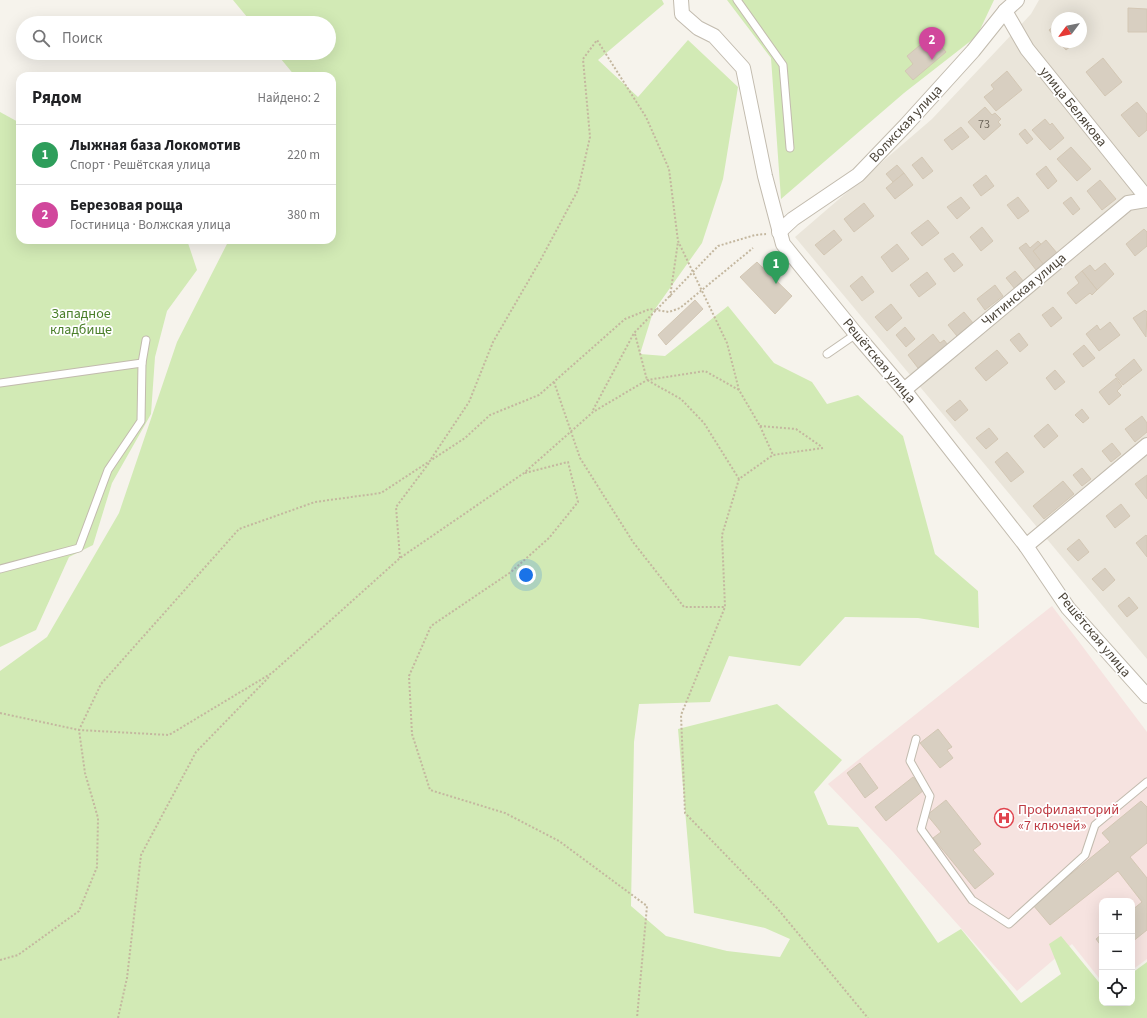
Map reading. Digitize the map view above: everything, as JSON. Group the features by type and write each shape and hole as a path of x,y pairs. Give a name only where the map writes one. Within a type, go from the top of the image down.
{"street":[{"name":"Решётская улица","path":"681,0 682,14 698,28 714,36 743,68 765,176 783,244 856,334 904,390 1026,546 1068,608 1145,691"},
{"name":"Волжская улица","path":"779,232 793,219 858,175 973,51 1005,11 1017,0"},
{"name":"улица Белякова","path":"1005,11 1027,49 1147,199"},
{"name":"Читинская улица","path":"904,390 1128,203 1147,199"},
{"path":"1026,546 1147,445"}],"lane":[{"path":"738,0 783,65 790,148"},
{"path":"827,354 856,334"},
{"path":"0,569 79,548 108,470 141,420 142,363 146,340"},
{"path":"0,383 142,363"},
{"path":"916,739 910,761 930,796 921,828 972,900 1009,924 1084,856 1094,825 1147,782"}],"path":[{"path":"400,558 396,507 430,461 469,402 494,342 578,190 590,137 583,59 597,40 646,116 669,169 678,241 670,297"},
{"path":"593,412 634,333 718,246 756,235 779,232"},
{"path":"678,241 727,343 739,390 760,426 773,455"},
{"path":"0,960 18,955 79,911 97,867 98,818 85,773 80,730 101,684 239,529 315,502 381,493 465,438 490,415 539,395 625,320 650,309 669,312 680,308 753,248"},
{"path":"634,333 647,380 681,399 704,423 739,479"},
{"path":"118,1018 127,978 141,855 196,752 272,673 400,558 524,473 593,412 647,380 705,371 739,390"},
{"path":"554,382 580,458 633,542 684,607 725,607"},
{"path":"760,426 796,429 823,448 773,455 739,479 722,535 725,607 681,715 685,813 777,908 868,1018"},
{"path":"524,473 568,462 578,502 549,538 511,572 431,626 409,676 412,734 430,790 505,813 559,841 647,906 637,1018"},
{"path":"0,713 80,730 169,736 272,673"}],"shaded area":[{"path":"1039,0 1147,0 1147,659 795,237 932,119 1031,14"},
{"name":"Профилакторий «7 ключей»","path":"1052,606 1147,732 1147,959 1135,968 1135,898 1099,898 1099,978 1072,944 1017,991 893,852 828,784"}],"green space":[{"path":"233,0 662,0 664,4 598,60 638,97 688,40 738,87 723,179 702,243 653,312 640,354 665,356 728,306 774,363 812,382 827,404 858,395 903,436 935,554 978,591 979,628 918,618 845,617 800,666 729,656 710,702 639,704 634,742 631,906 666,936 727,951 780,957 790,939 765,928 694,913 678,729 777,704 842,760 814,792 828,825 858,827 938,943 961,929 1021,1003 1061,974 1049,944 1061,936 1099,982 1099,1006 1135,1006 1135,971 1147,962 1147,1018 0,1018 0,671 47,637 119,513 177,342 227,244 336,244 336,72 292,72 282,60 336,60 336,16 246,16"},
{"path":"727,0 994,0 977,36 904,93 781,199 771,58"},
{"name":"Западное кладбище","path":"0,112 16,121 16,244 188,244 197,270 167,311 155,357 151,414 112,483 93,545 69,557 36,630 0,647"}],"building":[{"path":"1128,8 1147,9 1147,32 1128,32"},
{"path":"932,35 946,52 913,80 905,71 913,64 907,56"},
{"path":"1103,58 1122,82 1105,96 1086,72"},
{"path":"1007,71 1022,90 996,111 984,97 994,89 991,85"},
{"path":"1137,102 1147,114 1147,130 1139,137 1121,115"},
{"path":"985,107 992,115 995,113 1001,119 998,122 1001,125 984,140 968,122"},
{"path":"1045,119 1050,125 1052,123 1064,138 1050,150 1032,130"},
{"path":"961,127 969,137 952,150 944,140"},
{"path":"1025,129 1033,139 1027,144 1019,134"},
{"path":"1071,147 1091,169 1077,181 1057,159"},
{"path":"922,157 933,171 923,179 912,165"},
{"path":"897,165 904,173 893,182 886,174"},
{"path":"1046,166 1057,181 1048,189 1036,174"},
{"path":"904,173 913,185 895,199 886,188"},
{"path":"986,175 994,186 981,196 973,185"},
{"path":"1100,180 1116,199 1102,210 1087,191"},
{"path":"961,197 970,208 957,219 947,207"},
{"path":"1018,197 1029,211 1018,219 1007,205"},
{"path":"1071,197 1080,209 1073,215 1063,203"},
{"path":"864,203 874,216 854,232 844,219"},
{"path":"928,220 939,233 922,246 911,233"},
{"path":"982,227 993,241 981,251 970,237"},
{"path":"1144,229 1147,232 1147,246 1135,256 1126,244"},
{"path":"834,230 842,240 824,255 815,245"},
{"path":"1046,240 1057,253 1043,264 1033,251"},
{"path":"1038,241 1041,244 1033,251 1047,269 1040,275 1019,248 1026,243 1030,248"},
{"path":"897,244 909,259 892,272 881,257"},
{"path":"953,253 963,265 954,272 944,259"},
{"path":"757,262 792,296 775,314 740,277"},
{"path":"1105,263 1114,274 1097,290 1082,271 1090,265 1095,271"},
{"path":"1015,271 1024,282 1015,289 1006,278"},
{"path":"1082,271 1097,290 1092,295 1090,293 1076,304 1067,293 1079,283 1075,277"},
{"path":"927,272 936,284 919,297 910,285"},
{"path":"862,276 874,292 862,301 850,286"},
{"path":"995,285 1003,296 985,310 977,299"},
{"path":"695,300 703,309 666,345 658,335"},
{"path":"891,304 902,318 887,331 875,317"},
{"path":"1053,307 1062,318 1051,327 1042,315"},
{"path":"1145,310 1147,312 1146,337 1133,318"},
{"path":"964,312 973,323 957,336 948,325"},
{"path":"1110,322 1120,335 1099,351 1086,334 1097,325 1100,330"},
{"path":"905,327 915,339 906,347 896,335"},
{"path":"1019,333 1028,345 1020,352 1010,340"},
{"path":"933,334 940,343 944,340 951,349 935,362 931,357 918,368 908,355"},
{"path":"1084,345 1095,358 1083,367 1073,354"},
{"path":"997,350 1008,363 986,381 975,368"},
{"path":"1134,359 1142,370 1123,385 1115,375"},
{"path":"1055,370 1065,382 1055,390 1046,378"},
{"path":"1116,378 1122,386 1117,391 1121,395 1109,405 1099,392"},
{"path":"960,400 968,410 955,421 946,411"},
{"path":"1082,409 1089,418 1083,423 1075,415"},
{"path":"1142,416 1147,423 1147,432 1135,442 1125,429"},
{"path":"1048,424 1058,436 1044,448 1034,436"},
{"path":"989,428 998,439 986,449 976,438"},
{"path":"1112,443 1121,454 1111,462 1102,451"},
{"path":"1007,452 1024,472 1011,482 995,462"},
{"path":"1082,468 1091,479 1082,486 1073,475"},
{"path":"1147,475 1147,499 1135,484"},
{"path":"1063,481 1074,494 1044,519 1033,506"},
{"path":"1121,504 1130,516 1115,528 1106,516"},
{"path":"1146,535 1147,536 1147,557 1136,543"},
{"path":"1079,539 1089,552 1078,561 1067,549"},
{"path":"1105,568 1115,580 1103,591 1092,579"},
{"path":"1129,597 1138,608 1127,617 1118,606"},
{"path":"938,729 952,747 947,750 953,758 940,768 920,743"},
{"path":"860,763 878,788 865,798 847,773"},
{"path":"913,777 924,790 886,821 875,807"},
{"path":"946,800 981,844 973,850 994,874 975,889 933,838 941,832 927,815"},
{"path":"1141,801 1147,807 1147,843 1130,857 1147,878 1147,930 1135,940 1135,908 1142,902 1118,871 1050,925 1033,905 1110,842 1102,833"}],"place":[{"name":"Березовая роща","path":"932,60"},
{"name":"Лыжная база Локомотив","path":"776,284"},
{"name":"Профилакторий «7 ключей»","path":"1004,818"}]}
